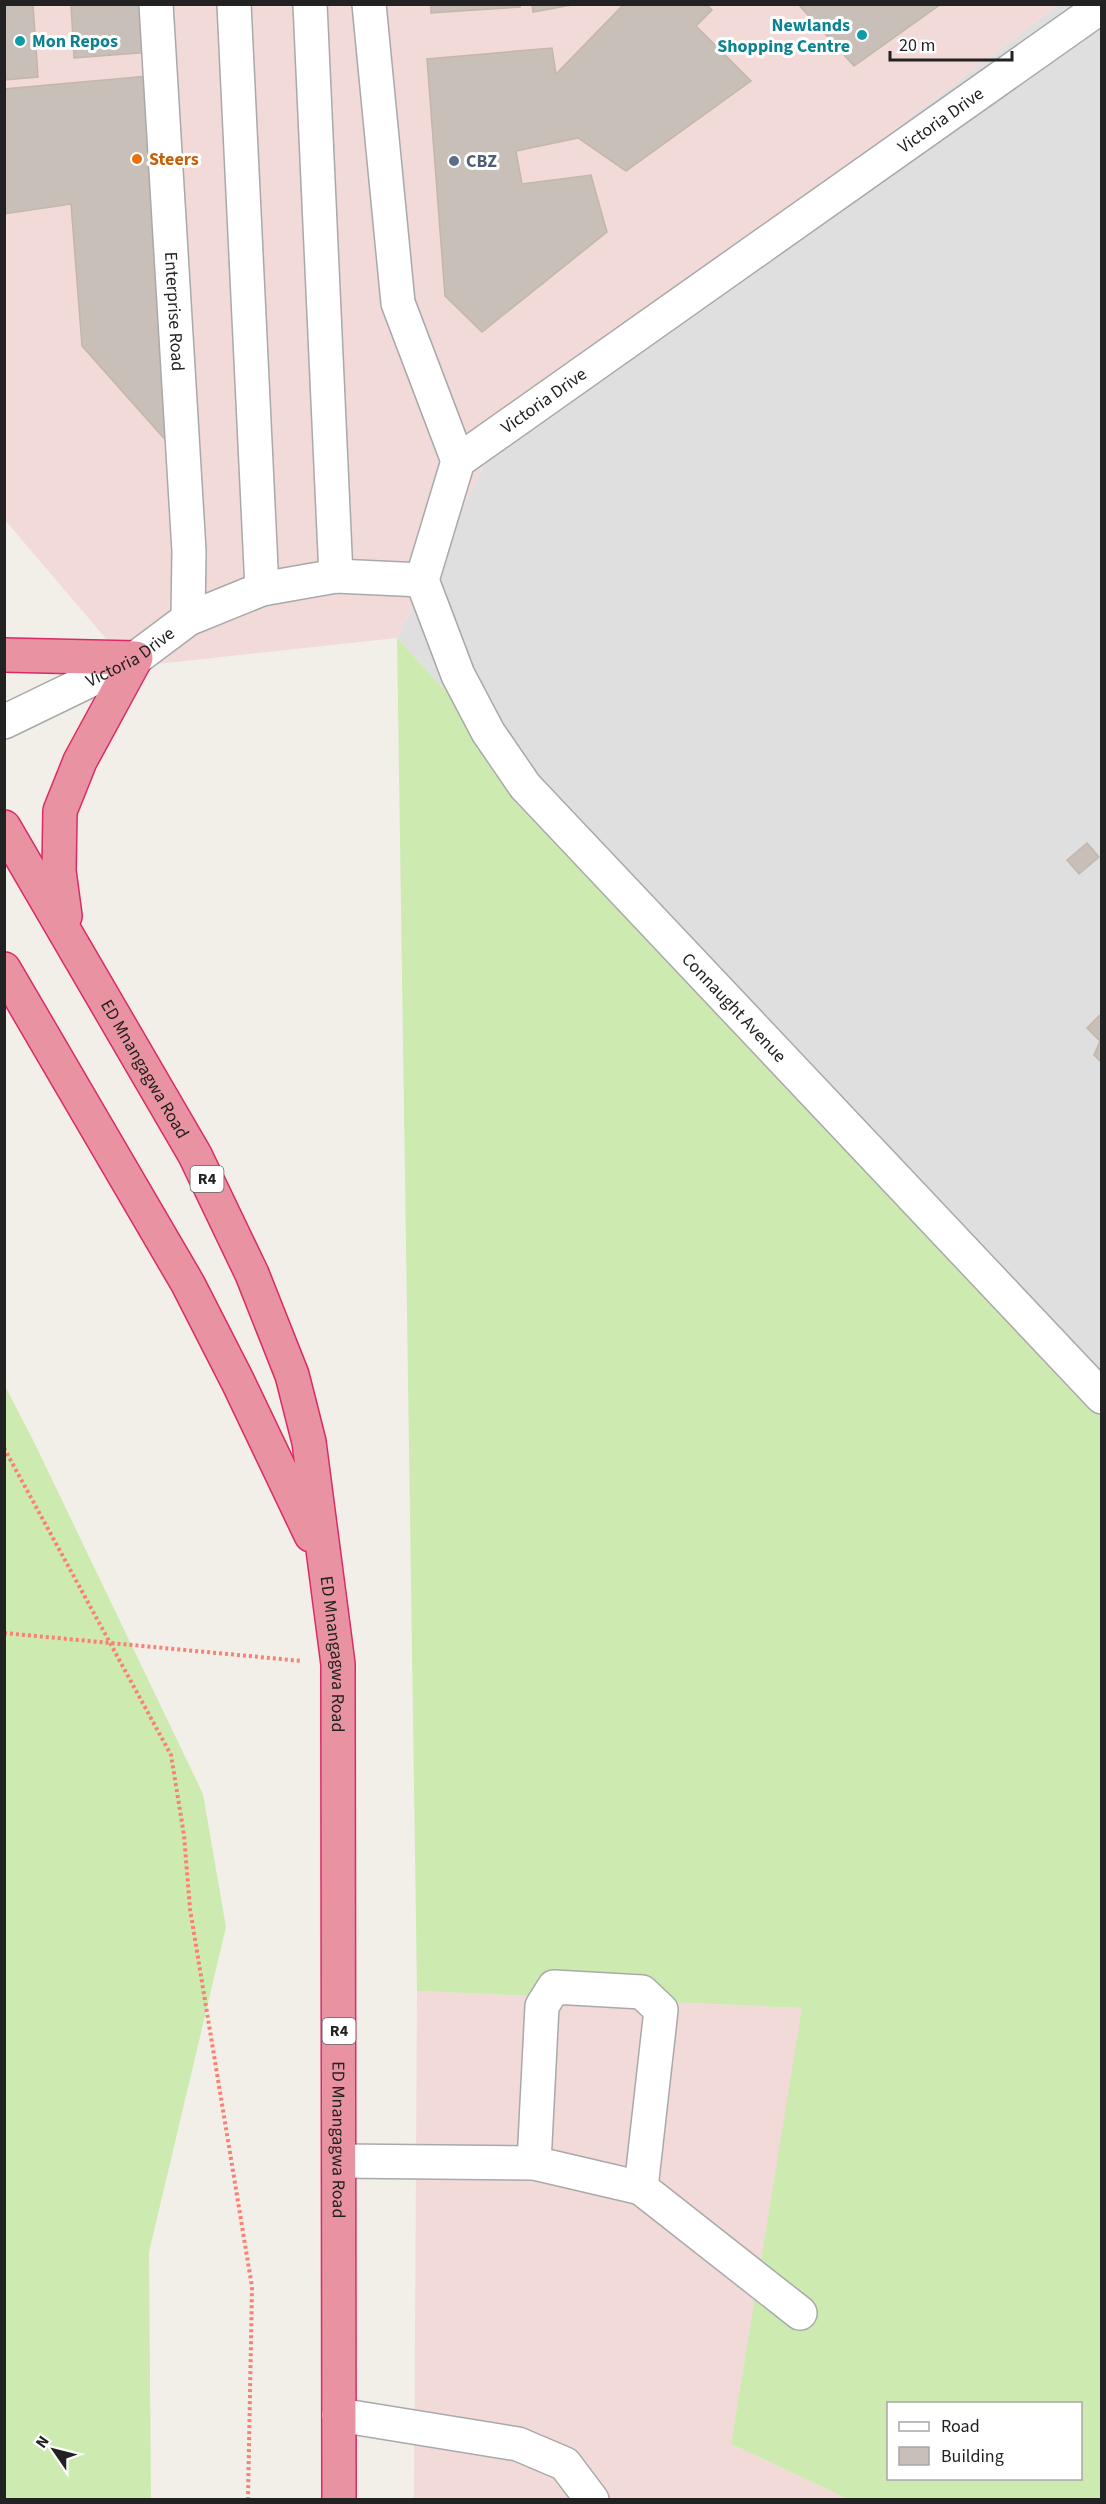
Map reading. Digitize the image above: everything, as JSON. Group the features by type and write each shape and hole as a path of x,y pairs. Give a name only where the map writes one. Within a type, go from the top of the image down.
{"highway":[{"path":"4,655 136,658 80,761 60,811 58,871 68,933"},
{"name":"ED Mnangagwa Road","path":"4,827 68,933 195,1155 252,1274 292,1375 309,1442 338,1664 339,2499"},
{"name":"ED Mnangagwa Road","path":"4,969 188,1284 238,1382 324,1564"}],"street":[{"name":"Enterprise Road","path":"156,4 189,551 188,619"},
{"path":"234,4 262,589"},
{"path":"310,4 336,576"},
{"path":"369,4 398,303 458,461 422,580"},
{"name":"Victoria Drive","path":"458,461 1101,6"},
{"name":"Victoria Drive","path":"4,722 136,658 188,619 262,589 336,576 422,580"},
{"name":"Connaught Avenue","path":"422,580 458,675 488,732 525,786 1101,1397"},
{"path":"534,2163 542,2006 554,1987 642,1992 661,2010 640,2188"},
{"path":"339,2162 534,2163 640,2188 800,2313"},
{"path":"339,2415 518,2444 565,2464 591,2499"}],"path":[{"path":"4,1448 171,1755 184,1835 190,1909 252,2287 248,2499"},
{"path":"4,1634 338,1664"}],"shaded area":[{"path":"4,5 1058,5 502,429 397,638 130,667 5,520"},
{"path":"1058,5 1101,5 1101,1404 397,638 502,429"},
{"path":"417,1991 803,2008 731,2444 848,2499 414,2500"}],"green space":[{"path":"397,638 1101,1404 1101,2499 848,2499 731,2444 802,2008 417,1991"},
{"path":"5,1386 203,1794 226,1927 149,2252 151,2499 5,2499"}],"building":[{"name":"Mon Repos","path":"4,4 33,4 38,77 4,80"},
{"path":"71,4 148,4 151,52 74,58"},
{"path":"431,4 520,4 520,7 431,13"},
{"path":"532,4 577,4 533,12"},
{"path":"624,4 706,4 712,10 696,26 751,81 626,171 578,138 516,151 522,184 591,175 607,232 482,332 445,296 427,59 552,48 556,74"},
{"name":"Newlands Shopping Centre","path":"798,4 941,4 854,66"},
{"path":"148,76 177,453 82,346 71,204 4,214 4,89"},
{"path":"1087,843 1099,857 1079,874 1067,860"},
{"path":"1102,1013 1102,1063 1094,1055 1100,1041 1087,1028"}],"place":[{"name":"Newlands Shopping Centre","path":"862,35"},
{"name":"Mon Repos","path":"20,41"},
{"name":"Steers","path":"137,159"},
{"name":"CBZ","path":"454,161"}]}
